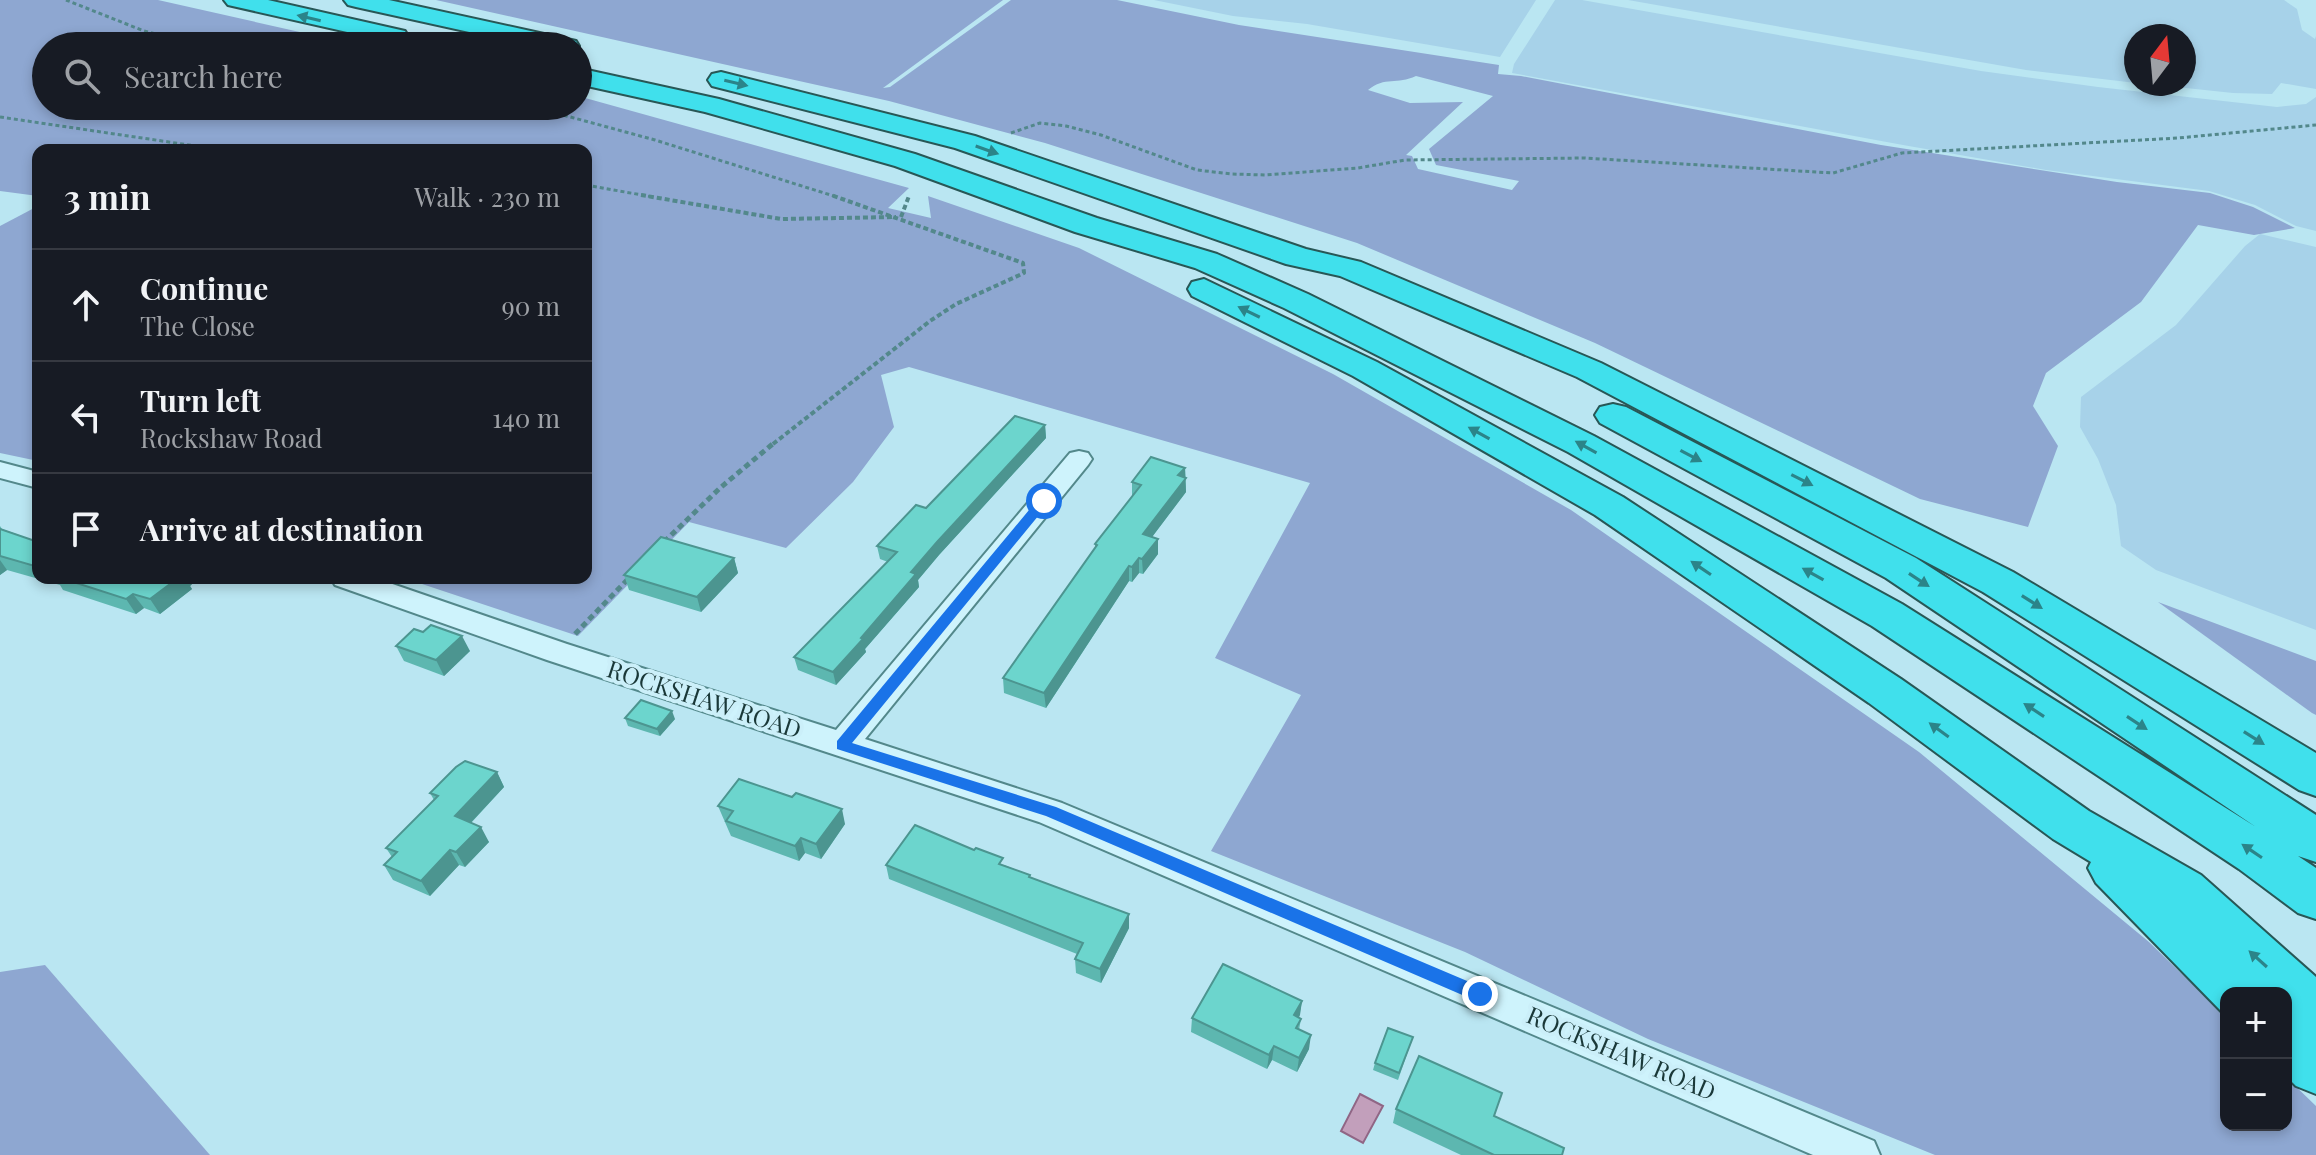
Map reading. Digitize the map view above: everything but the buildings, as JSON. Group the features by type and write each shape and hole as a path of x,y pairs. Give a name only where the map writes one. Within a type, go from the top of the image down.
{"highway":[{"path":"236,0 377,32"},
{"path":"356,0 483,32"},
{"path":"592,61 710,105 905,160 1086,225 1206,261 1283,295 1581,444 1887,615 2257,854 2316,897"},
{"path":"693,74 965,142 1297,257 1350,269 1589,370 1998,582 2316,777"},
{"path":"1086,225 1179,277 1365,369 1609,506 1885,691 2071,825 2183,891 2316,1012"},
{"path":"1297,257 1334,282 1550,381 1901,568 2316,841"},
{"path":"2071,825 2235,987"},
{"path":"2292,1043 2316,1067"}],"street":[{"path":"842,745 1079,459"},
{"path":"0,470 32,478"},
{"name":"ROCKSHAW ROAD","path":"362,584 557,652 1050,812 1860,1155"}],"path":[{"path":"66,0 148,32"},
{"path":"0,117 182,144"},
{"path":"585,120 901,217 1023,263 1024,273 947,309 881,358 746,466 663,542"},
{"path":"1011,133 1040,123 1066,126 1101,135 1197,170 1232,174 1327,170 1405,160 1585,158 1833,173 1902,153 2178,138 2316,125"},
{"path":"592,186 781,219 901,217"},
{"path":"901,217 909,196"},
{"path":"557,652 631,576"}],"shaded area":[{"path":"0,0 158,0 300,32 32,32 32,120 592,120 592,100 909,188 888,208 931,218 928,196 1079,248 1333,374 1571,510 1919,752 2149,942 2220,1011 2220,1131 2292,1131 2292,1083 2316,1106 2316,1155 1935,1155 1648,1039 1465,952 1211,851 1301,695 1215,658 1310,483 909,367 881,375 894,427 853,482 786,548 689,522 578,636 422,584 592,584 592,144 32,144 32,195 0,191"},
{"path":"436,0 1003,0 883,88 890,87 1011,0 1117,0 1239,25 1499,65 1498,74 1881,145 2117,182 2210,193 2253,207 2295,228 2254,235 2198,225 2141,302 2046,373 2033,406 2058,446 2028,527 1920,499 1595,343 1357,243 1045,143 889,101 592,35 592,32 580,32","holes":["1416,76 1493,96 1429,149 1436,165 1519,181 1512,190 1418,169 1412,156 1406,155 1463,102 1410,103 1368,90 1380,83"]},
{"path":"1154,0 1536,0 1500,57 1307,24 1233,16"},
{"path":"1555,0 1582,0 1981,71 2124,90 2124,96 2179,96 2277,107 2306,104 2316,97 2316,231 2296,226 2255,205 2209,191 2046,170 1903,145 1512,73 1514,64"},
{"path":"1628,0 2284,0 2297,9 2302,30 2315,39 2316,36 2316,89 2281,83 2272,94 2196,89 2196,24 2124,24 2124,82 2026,70"},
{"path":"32,209 32,460 0,453 0,226"},
{"path":"2260,234 2316,247 2316,630 2156,570 2121,546 2116,505 2098,459 2080,427 2081,397 2176,325 2245,246"},
{"path":"2158,602 2316,661 2316,715 2312,713"},
{"path":"45,965 210,1155 0,1155 0,972"},
{"path":"1360,1094 1383,1106 1363,1143 1341,1131"}],"route":[{"path":"1044,501 842,745 1050,812 1480,994"}]}
